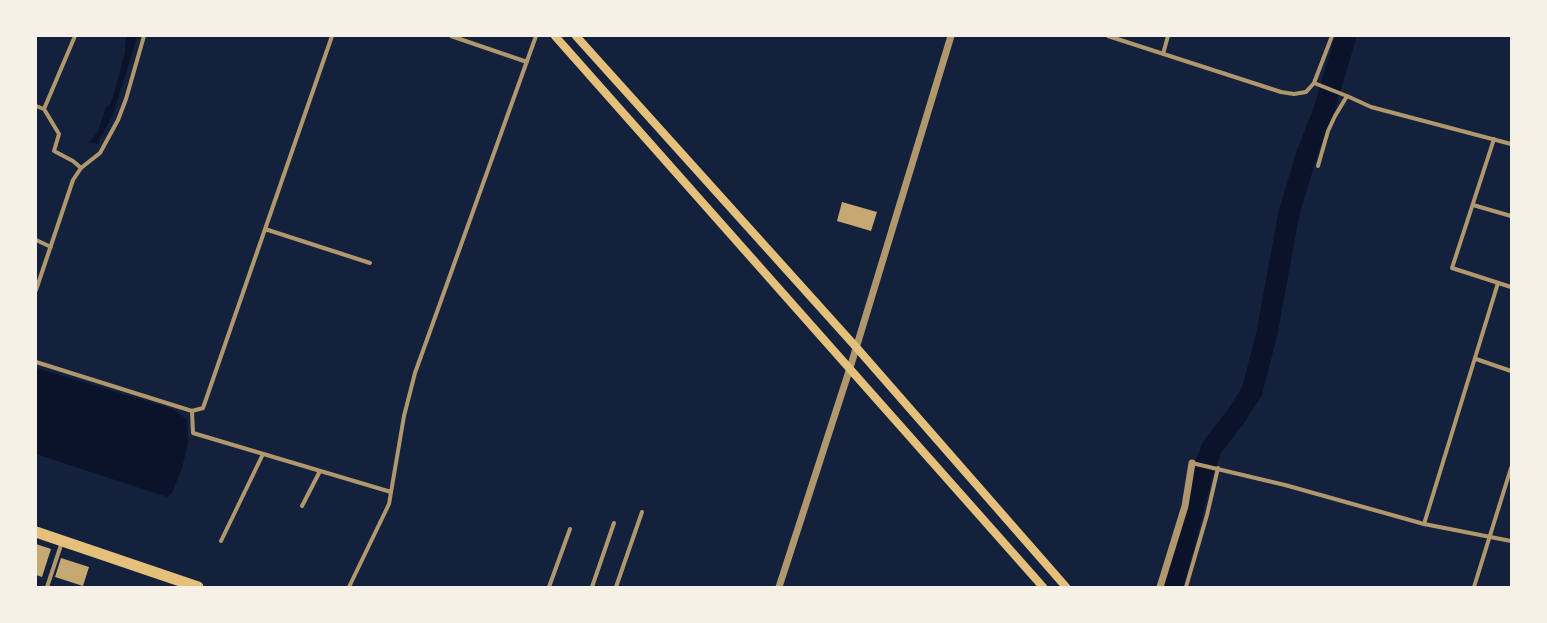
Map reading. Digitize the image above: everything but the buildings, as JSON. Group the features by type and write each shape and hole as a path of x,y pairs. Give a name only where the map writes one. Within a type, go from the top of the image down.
{"highway":[{"path":"36,532 198,587"}],"main road":[{"path":"555,36 1043,587"},
{"path":"576,36 856,347 1066,587"}],"street":[{"path":"44,109 75,36"},
{"path":"36,290 73,180 81,168 100,153 118,120 126,99 144,36"},
{"path":"36,362 192,411 203,408 332,36"},
{"path":"451,36 527,62"},
{"path":"349,587 389,504 404,416 415,372 536,36"},
{"path":"779,587 850,368 951,36"},
{"path":"1108,36 1281,92 1294,94 1306,92 1314,84 1332,36"},
{"path":"1163,54 1168,36"},
{"path":"1314,84 1347,96 1370,108 1511,144"},
{"path":"1318,166 1328,131 1347,96"},
{"path":"36,106 44,109 59,134 54,151 68,158 81,168"},
{"path":"1494,139 1452,268 1511,288"},
{"path":"1473,205 1511,216"},
{"path":"266,229 370,263"},
{"path":"36,240 51,247"},
{"path":"1424,524 1476,359 1498,283"},
{"path":"1476,359 1511,371"},
{"path":"192,411 193,433 391,492"},
{"path":"221,541 263,454"},
{"path":"1160,587 1185,506 1192,463 1285,485 1424,524 1511,541"},
{"path":"1186,587 1207,515 1218,468"},
{"path":"1474,587 1511,468"},
{"path":"302,506 320,470"},
{"path":"616,587 642,512"},
{"path":"592,587 614,523"},
{"path":"549,587 570,529"},
{"path":"47,587 62,541"}],"water":[{"path":"127,36 137,36 113,115 97,144 90,142 98,131 106,107 109,106 113,97 125,52"},
{"path":"36,368 173,409 187,420 188,443 182,468 172,493 167,497 36,454"}],"waterway":[{"path":"1173,587 1203,471 1212,447 1237,415 1252,391 1267,333 1289,213 1307,153 1323,113 1346,36"}]}
